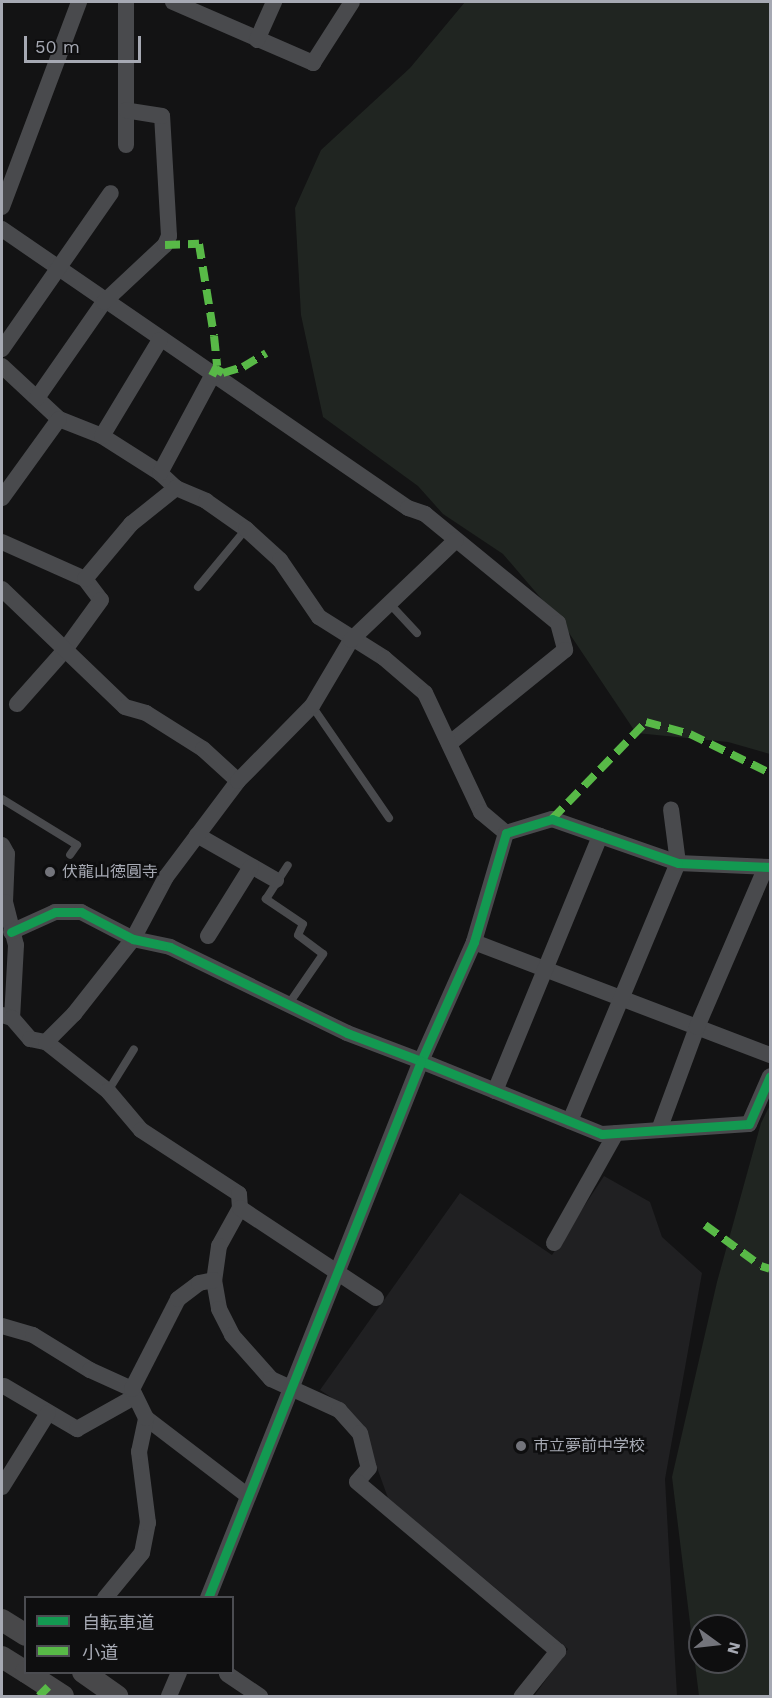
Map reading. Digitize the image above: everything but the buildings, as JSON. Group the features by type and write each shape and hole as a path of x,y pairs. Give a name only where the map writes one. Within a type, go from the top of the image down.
{"main road":[{"path":"2,1620 24,1634"},
{"path":"2,1657 24,1671"},
{"path":"29,1674 63,1696"},
{"path":"86,1674 117,1696"}],"street":[{"path":"2,207 79,2"},
{"path":"126,2 126,145"},
{"path":"173,2 204,8 257,40 313,63 352,2"},
{"path":"257,40 274,2"},
{"path":"37,398 104,302 165,245 169,236 162,116 126,110"},
{"path":"2,349 111,193"},
{"path":"2,229 56,270 212,376 408,508 425,514 558,623 565,650 449,744"},
{"path":"102,436 160,340"},
{"path":"2,366 59,419 102,436 160,473 176,488 206,501 246,529 280,560 318,617 351,640 384,658 424,693 481,812 506,833"},
{"path":"160,473 212,376"},
{"path":"2,498 59,419"},
{"path":"85,579 131,524 176,488"},
{"path":"46,1042 74,1014 133,939 166,878 238,781 312,706 351,640 456,540"},
{"path":"2,542 85,579 101,600 64,651 17,704"},
{"path":"2,589 124,707 146,713 204,749 238,781"},
{"path":"570,1121 619,997 678,863 671,809"},
{"path":"506,833 552,819 678,863 768,867 697,1027 659,1130"},
{"path":"209,1596 421,1061 474,942 506,833"},
{"path":"197,835 276,880"},
{"path":"495,1091 600,836"},
{"path":"2,845 7,854 5,902 16,945 7,1017 30,1039 46,1042 108,1091 141,1130 239,1194 240,1208 219,1246 214,1280 219,1309 232,1335 272,1378 339,1410 360,1433 369,1468 357,1482 558,1650 522,1696"},
{"path":"208,936 251,867"},
{"path":"11,932 69,909 133,939 170,947 287,1006 602,1134 749,1125 771,1076"},
{"path":"474,942 771,1055"},
{"path":"554,1243 616,1133"},
{"path":"240,1208 337,1270 376,1298"},
{"path":"4,1386 77,1429 133,1393 178,1299 199,1283 214,1280"},
{"path":"2,1326 33,1335 90,1371 133,1393 147,1418 248,1496"},
{"path":"2,1487 48,1413"},
{"path":"107,1596 142,1553 148,1523 139,1452 147,1418"},
{"path":"170,1696 178,1674"},
{"path":"226,1674 260,1696"}],"lane":[{"path":"198,587 246,529"},
{"path":"389,603 417,633"},
{"path":"312,706 389,819"},
{"path":"2,799 77,845 70,855"},
{"path":"287,1006 323,954 298,935 303,924 266,899 276,880 288,865"},
{"path":"108,1091 134,1049"}],"shaded area":[{"path":"465,2 770,2 770,754 728,742 636,733 563,624 503,554 443,514 418,486 323,417 301,315 295,208 321,150 410,68"},
{"path":"770,1105 770,1696 699,1696 696,1674 748,1674 748,1614 689,1614 672,1477 717,1282 761,1123"},
{"name":"市立夢前中学校","path":"604,1176 650,1202 662,1237 702,1273 665,1479 677,1696 534,1696 568,1649 388,1498 363,1429 343,1405 320,1390 460,1193 552,1255"}],"marked path":[{"path":"165,245 199,244 217,366 212,376"},
{"path":"216,369 223,373 243,367 266,353"},
{"path":"552,819 646,722 690,734 770,773"},
{"path":"705,1225 761,1266 770,1269"},
{"path":"39,1696 48,1687"}],"cycle path":[{"path":"770,867 678,863 552,819 506,833 474,942 421,1061 602,1134 749,1124 770,1076"},
{"path":"11,932 55,912 81,912 133,939 170,947 347,1033 421,1061 209,1596"}],"place":[{"name":"伏龍山徳圓寺","path":"50,872"},
{"name":"市立夢前中学校","path":"521,1446"}]}
